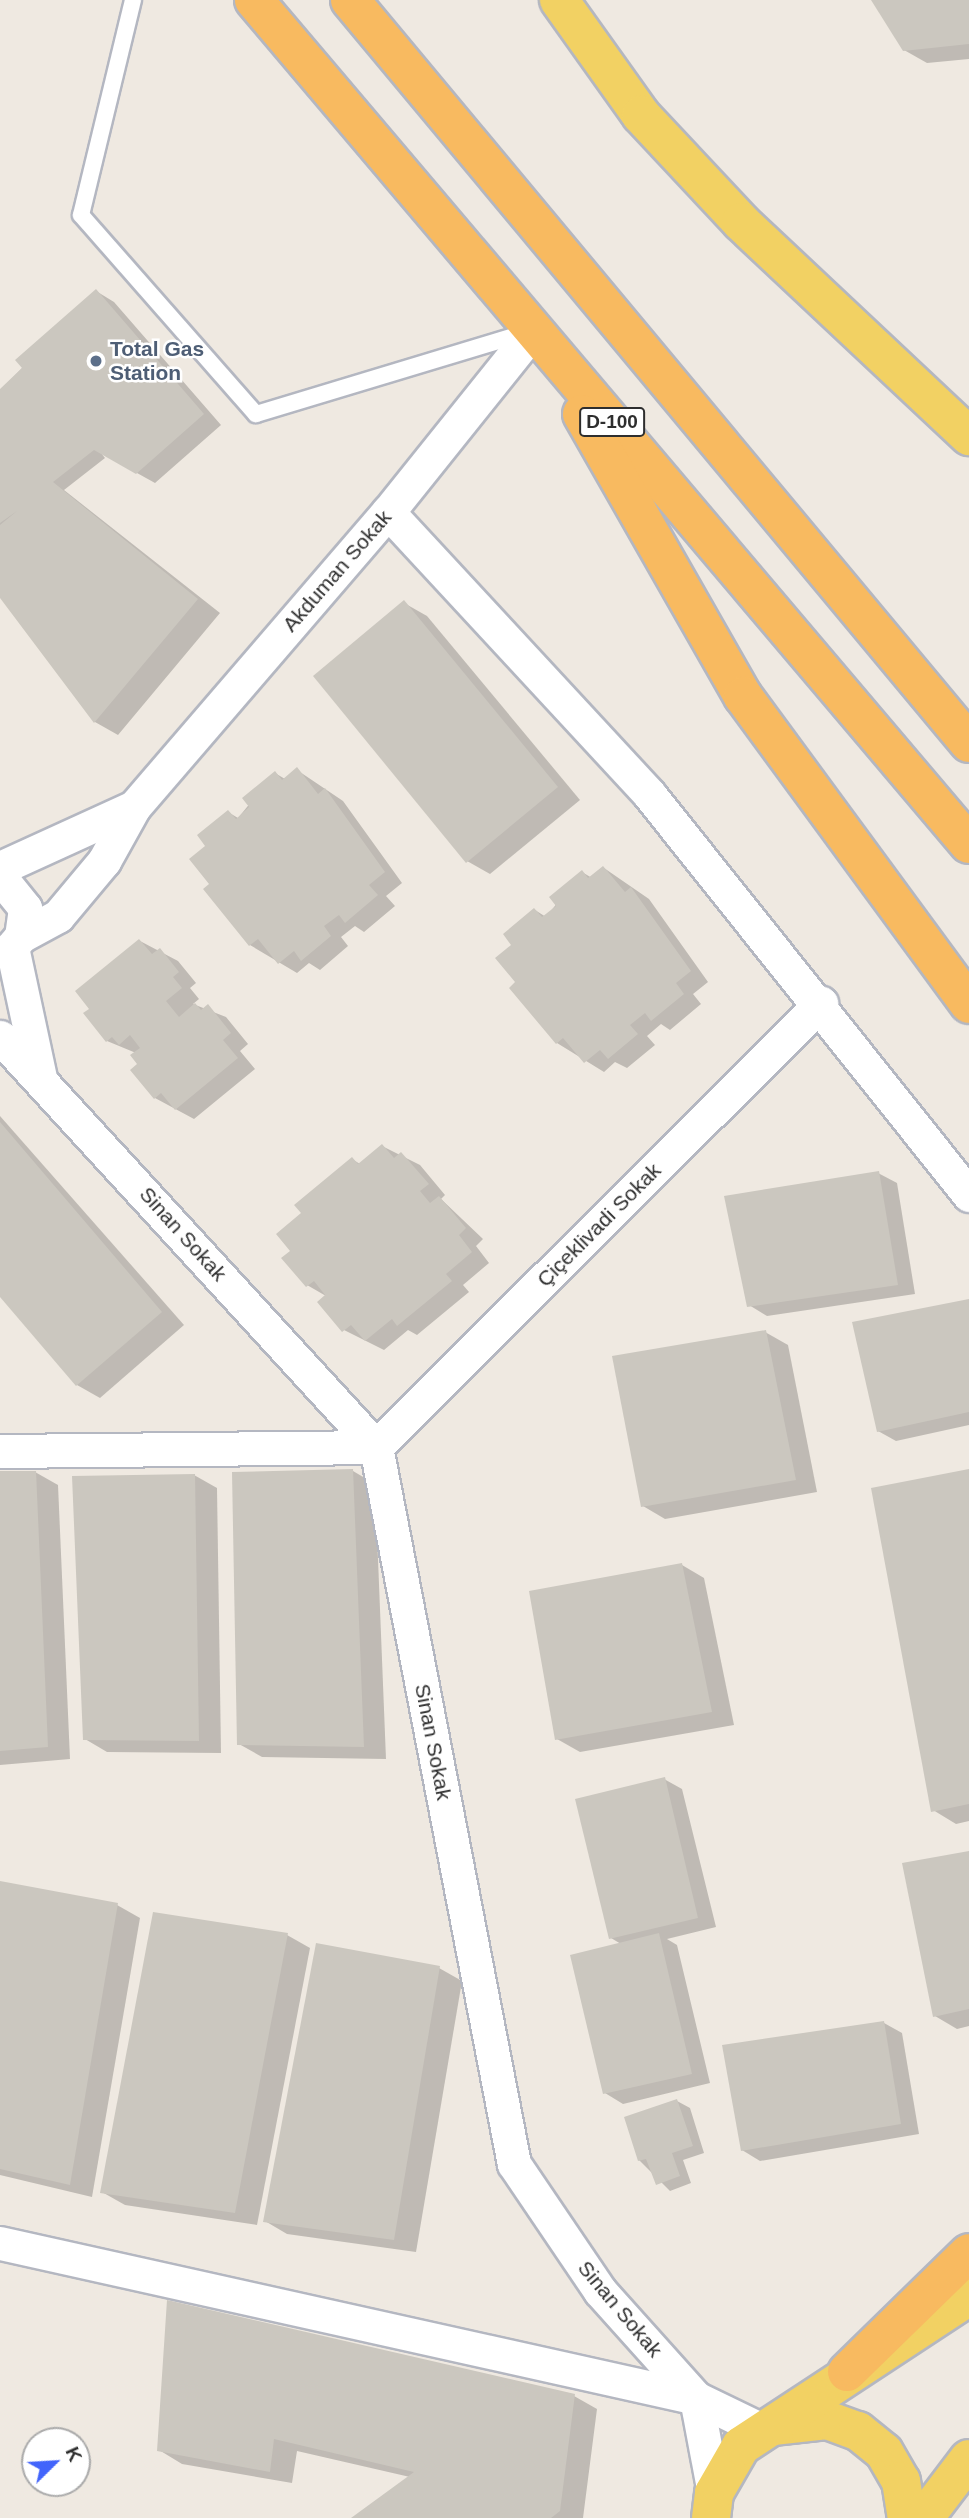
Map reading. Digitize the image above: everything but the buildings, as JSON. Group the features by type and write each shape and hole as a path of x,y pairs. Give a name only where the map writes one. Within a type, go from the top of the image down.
{"highway":[{"name":"D-100","path":"254,0 969,844"},
{"path":"350,0 969,743"},
{"path":"534,330 743,696 969,1004"},
{"path":"846,2372 969,2253"}],"main road":[{"path":"559,0 641,115 741,222 969,436"},
{"path":"704,2510 732,2457 762,2431 846,2372 969,2296"},
{"path":"762,2431 793,2419 827,2420 858,2431 884,2452 901,2481 934,2504 969,2459"}],"street":[{"name":"Akduman Sokak","path":"11,946 58,916 104,861 134,807 388,512 534,330"},
{"path":"388,512 649,794 821,1003 969,1195"},
{"name":"Akduman Sokak","path":"0,868 134,807"},
{"path":"0,877 25,908 11,946 40,1078"},
{"name":"Çiçeklivadi Sokak","path":"376,1447 821,1003"},
{"name":"Sinan Sokak","path":"0,1037 376,1447 514,2164 600,2291 696,2398 762,2431"},
{"path":"0,1451 376,1447"},
{"path":"0,2243 696,2398 704,2510"}],"lane":[{"path":"133,0 81,215 256,414 534,330"}],"place":[{"name":"Total Gas Station","path":"96,361"}]}
